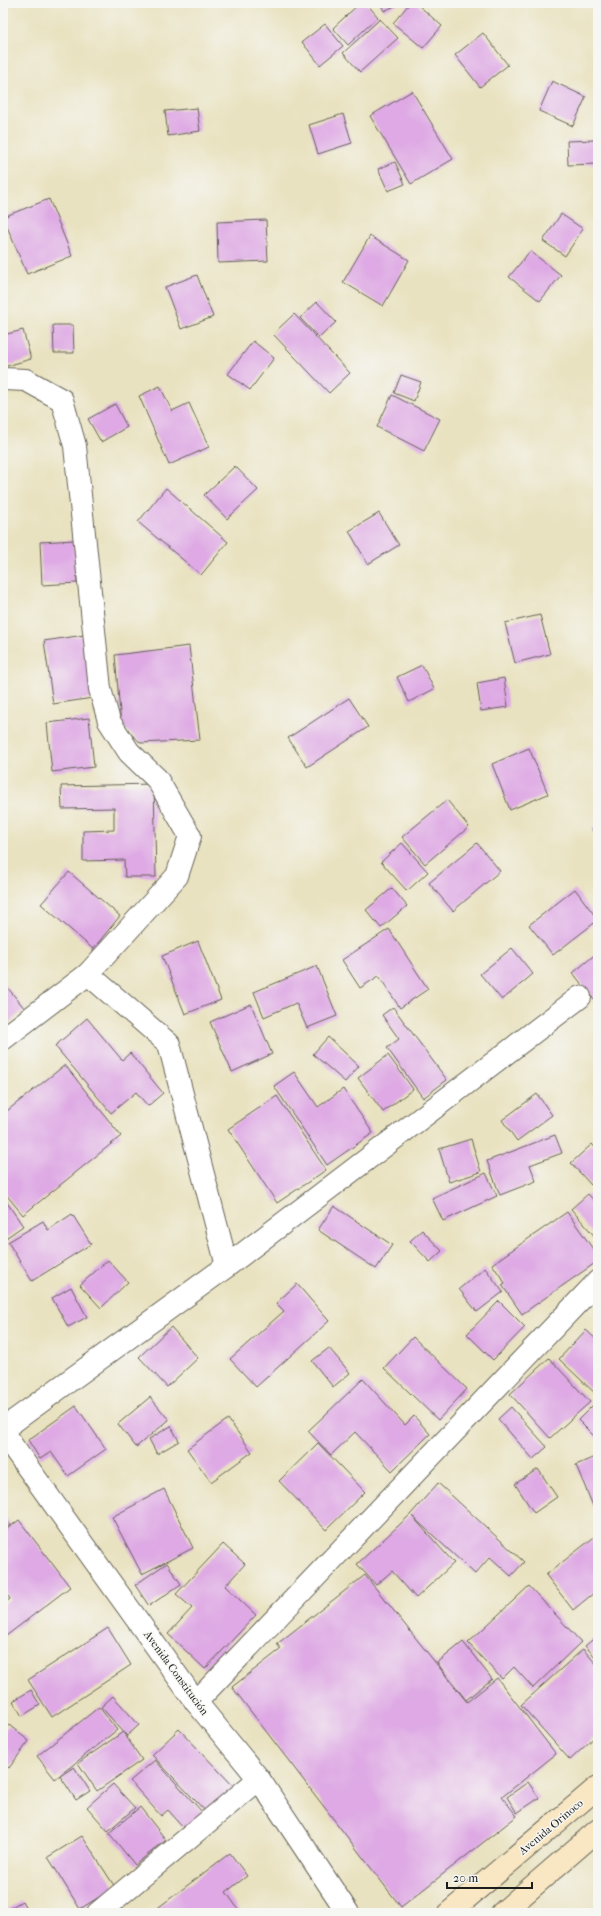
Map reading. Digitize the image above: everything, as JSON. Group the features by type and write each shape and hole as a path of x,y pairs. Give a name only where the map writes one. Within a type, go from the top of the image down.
{"main road":[{"name":"Avenida Orinoco","path":"449,1913 598,1787"},
{"path":"502,1913 598,1830"}],"street":[{"path":"3,379 26,380 62,400 75,446 100,689 109,721 129,752 157,779 190,836 177,876 88,974 3,1039"},
{"path":"88,974 168,1044 227,1266"},
{"path":"3,1429 227,1266 580,997"},
{"path":"196,1702 598,1281"},
{"name":"Avenida Constitución","path":"3,1433 196,1702 259,1780 348,1913"},
{"path":"98,1913 259,1780"}],"building":[{"path":"360,3 366,3 378,17 348,45 333,28"},
{"path":"380,3 401,3 384,11"},
{"path":"410,3 416,3 442,26 423,48 393,23"},
{"path":"380,19 398,38 360,72 343,53"},
{"path":"325,24 343,46 320,65 302,42"},
{"path":"483,33 508,65 480,87 455,55"},
{"path":"552,81 586,97 573,126 539,111"},
{"path":"412,91 453,159 411,184 370,116"},
{"path":"197,108 200,131 168,136 165,111"},
{"path":"343,114 352,143 318,154 309,125"},
{"path":"596,140 598,164 568,165 567,141"},
{"path":"395,162 405,184 388,191 378,169"},
{"path":"49,199 72,256 27,274 3,217"},
{"path":"561,214 583,229 565,256 543,241"},
{"path":"266,220 268,261 218,263 217,222"},
{"path":"370,236 409,260 383,306 343,282"},
{"path":"530,251 561,275 540,301 509,277"},
{"path":"197,275 213,317 181,329 165,287"},
{"path":"317,302 336,322 319,338 300,318"},
{"path":"294,314 350,373 329,393 273,334"},
{"path":"53,325 73,325 74,353 54,353"},
{"path":"23,330 31,359 3,367 3,335"},
{"path":"253,341 274,358 250,390 228,374"},
{"path":"401,375 421,382 414,401 394,393"},
{"path":"160,386 172,411 189,403 209,447 169,465 139,396"},
{"path":"392,395 440,419 424,451 377,427"},
{"path":"115,404 127,427 101,442 88,419"},
{"path":"235,466 258,490 227,519 204,495"},
{"path":"166,488 228,542 201,575 138,522"},
{"path":"379,513 399,545 368,564 349,531"},
{"path":"75,540 77,583 42,585 40,542"},
{"path":"540,615 550,654 515,663 505,623"},
{"path":"84,635 93,698 53,704 44,641"},
{"path":"189,646 200,740 141,743 121,725 115,655"},
{"path":"422,665 434,689 409,702 397,677"},
{"path":"504,678 508,707 481,711 477,683"},
{"path":"349,698 368,727 307,767 288,738"},
{"path":"89,718 94,767 52,772 47,723"},
{"path":"529,748 548,794 510,810 492,764"},
{"path":"154,784 156,877 125,877 124,860 83,861 83,831 114,830 114,808 62,809 61,786"},
{"path":"447,800 469,827 425,864 402,837"},
{"path":"598,823 598,835 592,830"},
{"path":"402,843 428,872 407,891 381,862"},
{"path":"477,843 500,871 453,911 429,883"},
{"path":"69,872 120,916 93,949 41,904"},
{"path":"392,888 407,906 381,928 366,910"},
{"path":"575,889 598,920 553,955 529,925"},
{"path":"389,929 428,989 400,1008 379,976 360,988 342,960"},
{"path":"198,941 221,1000 185,1014 162,956"},
{"path":"512,948 533,974 502,1000 480,974"},
{"path":"598,952 598,1005 573,973"},
{"path":"317,966 337,1016 307,1028 296,1003 264,1017 254,992"},
{"path":"3,982 25,1009 7,1024 3,1018"},
{"path":"251,1004 272,1054 232,1072 210,1022"},
{"path":"393,1007 447,1080 423,1098 387,1048 399,1039 382,1015"},
{"path":"87,1018 122,1060 130,1053 163,1093 148,1106 136,1092 111,1113 55,1046"},
{"path":"328,1037 359,1066 345,1082 313,1054"},
{"path":"388,1055 413,1089 383,1112 358,1078"},
{"path":"65,1065 121,1136 23,1215 3,1191 3,1114"},
{"path":"294,1072 318,1107 343,1089 373,1133 327,1165 274,1086"},
{"path":"537,1094 552,1115 517,1141 502,1120"},
{"path":"277,1096 326,1170 277,1203 228,1129"},
{"path":"555,1135 562,1153 530,1165 536,1181 500,1195 487,1161"},
{"path":"471,1139 481,1172 449,1182 439,1149"},
{"path":"592,1144 598,1151 598,1178 591,1185 571,1163"},
{"path":"486,1173 497,1196 443,1221 432,1198"},
{"path":"588,1194 598,1205 598,1240 571,1209"},
{"path":"3,1197 23,1226 3,1240"},
{"path":"334,1206 392,1245 376,1269 318,1230"},
{"path":"567,1212 598,1256 598,1261 522,1314 502,1285 505,1283 492,1264"},
{"path":"72,1214 91,1244 32,1281 8,1242 43,1221 48,1230"},
{"path":"422,1230 442,1251 430,1262 410,1241"},
{"path":"108,1260 128,1282 101,1308 80,1285"},
{"path":"485,1268 503,1292 477,1312 459,1289"},
{"path":"297,1284 329,1321 256,1387 230,1359 284,1311 276,1303"},
{"path":"71,1287 87,1317 68,1327 52,1298"},
{"path":"499,1301 525,1327 493,1360 467,1334"},
{"path":"171,1327 198,1358 167,1387 139,1357"},
{"path":"586,1330 598,1341 598,1396 559,1359"},
{"path":"413,1337 467,1389 438,1420 384,1368"},
{"path":"329,1348 350,1373 333,1387 312,1361"},
{"path":"549,1358 590,1402 550,1438 510,1394"},
{"path":"363,1379 405,1425 414,1416 430,1434 392,1471 355,1432 331,1455 308,1431"},
{"path":"150,1397 169,1420 136,1447 118,1424"},
{"path":"593,1405 598,1410 598,1440 578,1420"},
{"path":"76,1406 106,1449 68,1476 51,1452 40,1459 28,1440"},
{"path":"511,1407 547,1447 533,1459 498,1419"},
{"path":"228,1419 252,1452 211,1482 187,1449"},
{"path":"171,1426 179,1441 157,1454 149,1439"},
{"path":"318,1443 365,1492 326,1530 279,1481"},
{"path":"597,1456 598,1459 598,1518 576,1465"},
{"path":"538,1469 557,1497 534,1513 515,1484"},
{"path":"438,1483 524,1562 511,1576 490,1557 475,1574 412,1516 454,1563 416,1598 392,1571 376,1585 357,1564 410,1515"},
{"path":"164,1489 193,1548 142,1574 112,1517"},
{"path":"3,1515 10,1525 3,1530"},
{"path":"19,1520 70,1587 6,1636 3,1632 3,1604 10,1599 3,1589 3,1532"},
{"path":"598,1534 598,1595 595,1592 573,1610 546,1575"},
{"path":"223,1544 245,1564 225,1586 256,1615 205,1669 168,1634 192,1608 176,1594"},
{"path":"167,1563 181,1584 149,1606 135,1585"},
{"path":"365,1575 467,1702 497,1678 556,1754 502,1797 517,1816 401,1907 232,1687 281,1649 277,1644"},
{"path":"529,1586 581,1642 533,1688 514,1667 502,1679 468,1643"},
{"path":"108,1628 131,1665 52,1717 28,1680"},
{"path":"598,1635 598,1660 585,1646"},
{"path":"463,1642 492,1679 466,1700 437,1663"},
{"path":"583,1649 598,1666 598,1734 570,1760 521,1705"},
{"path":"31,1690 40,1705 22,1716 13,1701"},
{"path":"113,1696 139,1725 127,1736 101,1707"},
{"path":"99,1707 117,1730 55,1779 37,1756"},
{"path":"9,1725 29,1741 9,1768 3,1763 3,1732"},
{"path":"179,1729 238,1791 211,1817 152,1755"},
{"path":"123,1732 142,1760 97,1791 78,1763"},
{"path":"155,1760 203,1813 185,1829 168,1810 161,1816 130,1781"},
{"path":"74,1767 90,1791 76,1800 60,1776"},
{"path":"528,1782 539,1798 517,1813 507,1797"},
{"path":"113,1784 135,1808 108,1831 87,1807"},
{"path":"140,1807 166,1840 135,1865 109,1833"},
{"path":"82,1836 115,1887 80,1909 48,1857"},
{"path":"230,1853 247,1876 226,1892 241,1913 151,1913"},
{"path":"22,1901 29,1913 3,1913 3,1912"}]}
